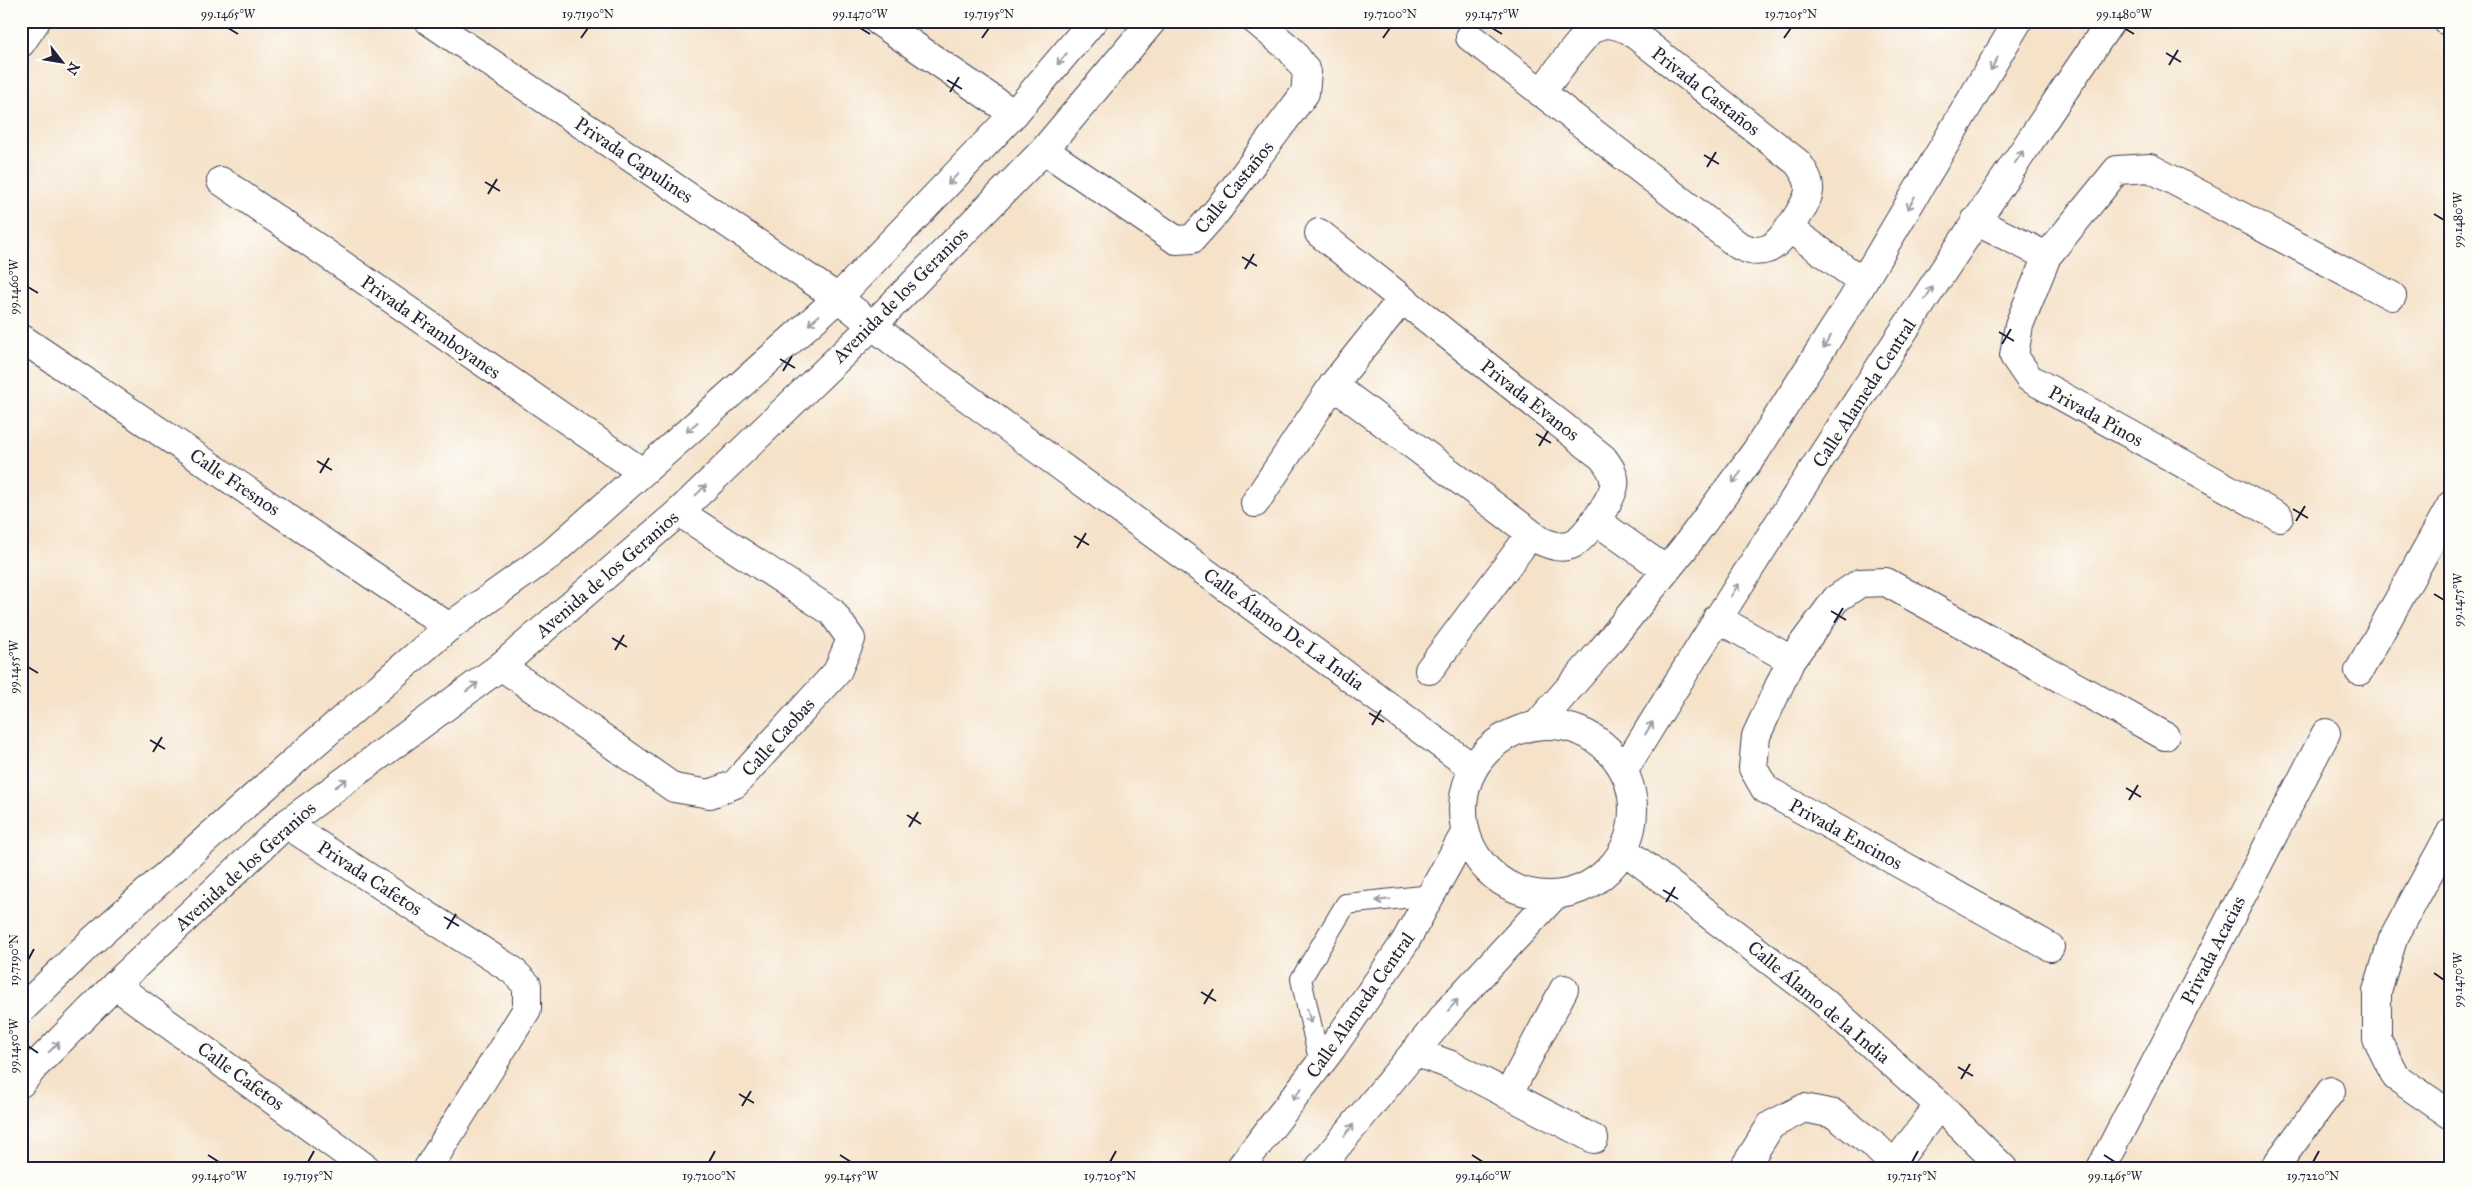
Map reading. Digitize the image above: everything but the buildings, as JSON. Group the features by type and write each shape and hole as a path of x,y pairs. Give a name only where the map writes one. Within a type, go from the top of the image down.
{"street":[{"path":"21,43 36,21"},
{"name":"Privada Capulines","path":"429,21 838,298"},
{"path":"878,21 1014,114"},
{"path":"21,1010 99,936 449,627 551,554 838,298 1014,114 1093,21"},
{"name":"Avenida de los Geranios","path":"21,1083 35,1066 116,985 286,824 501,666 679,512 873,325 1044,150 1152,21"},
{"name":"Calle Castaños","path":"1044,150 1176,240 1192,239 1224,203 1305,93 1307,72 1291,50 1256,21"},
{"path":"1537,725 1602,650 1666,570 1756,451 1863,282 2018,21"},
{"name":"Calle Alameda Central","path":"1624,770 1717,618 1976,221 2111,21"},
{"path":"2447,21 2451,23"},
{"name":"Privada Castaños","path":"1470,37 1541,93 1738,245 1753,252 1769,249 1782,238 1804,205 1809,191 1807,176 1798,163 1629,30 1614,24 1598,26 1585,36 1541,93"},
{"name":"Privada Pinos","path":"2279,517 2028,378 2014,356 2015,348 2019,325 2047,256 2117,170 2150,168 2392,296"},
{"name":"Privada Framboyanes","path":"220,181 642,472"},
{"path":"1976,221 2047,256"},
{"path":"1789,228 1863,282"},
{"name":"Privada Evanos","path":"1319,233 1603,458 1612,470 1614,486 1609,500 1584,534 1572,545 1556,547 1541,542 1333,385"},
{"path":"838,298 873,325"},
{"path":"1255,503 1333,385 1402,299"},
{"name":"Calle Álamo De La India","path":"873,325 928,369 1473,768"},
{"name":"Calle Fresnos","path":"21,338 449,627"},
{"path":"2359,671 2451,506"},
{"name":"Calle Caobas","path":"501,666 674,788 710,794 735,784 837,672 851,640 832,612 679,512"},
{"path":"1594,520 1666,570"},
{"path":"1429,670 1531,534"},
{"name":"Privada Encinos","path":"2050,947 1765,789 1753,768 1756,736 1791,660 1836,599 1860,583 1886,582 2165,736"},
{"path":"1717,618 1791,660"},
{"path":"1537,725 1557,725 1578,729 1596,739 1612,753 1624,770 1631,789 1634,809 1631,830 1624,850 1612,868 1595,882 1575,892 1554,896 1530,894 1508,886 1489,873 1474,855 1465,832 1463,804 1465,789 1473,768 1484,752 1500,739 1517,730 1537,725"},
{"name":"Privada Acacias","path":"2101,1168 2326,733"},
{"name":"Privada Cafetos","path":"286,824 512,970 527,985 527,1009 428,1168"},
{"name":"Calle Alameda Central","path":"1240,1168 1320,1064 1405,942 1465,832"},
{"path":"2451,832 2393,939 2377,991 2377,1039 2396,1077 2451,1116"},
{"name":"Calle Álamo de la India","path":"1624,850 1823,1001 1939,1104 2003,1168"},
{"path":"1318,1168 1454,1004 1554,896"},
{"name":"Calle Cafetos","path":"116,985 366,1168"},
{"path":"1508,1095 1564,989"},
{"path":"1414,1052 1451,1065 1594,1139"},
{"path":"2274,1168 2331,1091"},
{"path":"1744,1168 1771,1125 1804,1108 1834,1114 1896,1166 1939,1104"}],"lane":[{"path":"1320,1064 1301,979 1346,904 1432,895"}]}
